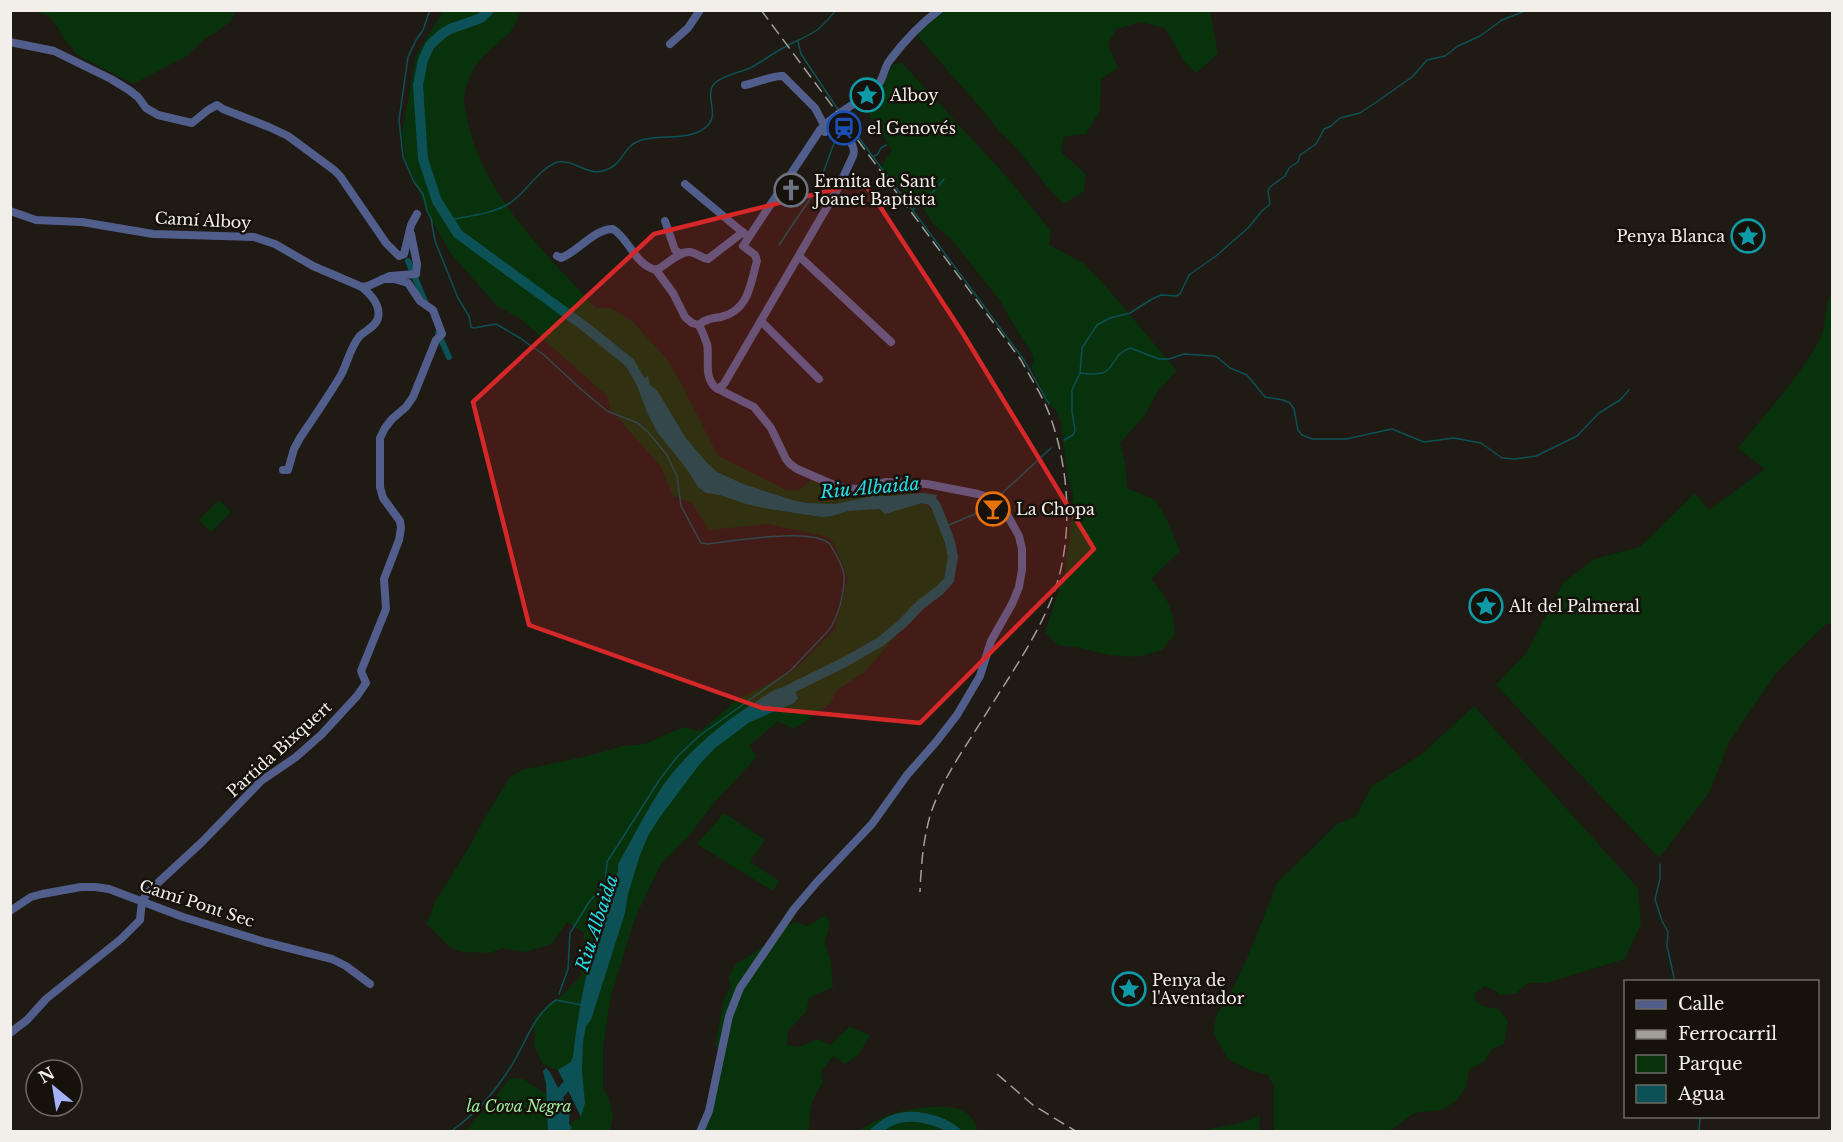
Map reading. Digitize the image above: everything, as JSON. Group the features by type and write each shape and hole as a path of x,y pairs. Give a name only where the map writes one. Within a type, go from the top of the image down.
{"street":[{"path":"670,44 688,28 700,10"},
{"path":"656,270 681,254 689,252 708,259 746,234 824,125 878,85 890,60 906,39 939,10"},
{"path":"10,42 54,51 94,70 129,90 146,108 158,115 192,123 217,105 288,136 340,176 386,243 399,256 404,254 411,225 417,214"},
{"path":"718,389 724,384 799,256 837,190 855,152 851,143 838,128 825,132 815,108 783,76 778,75 765,81 745,85"},
{"path":"685,184 746,234"},
{"name":"Camí Alboy","path":"10,211 36,220 82,222 153,234 254,237 275,244 313,266 362,287"},
{"path":"665,221 675,250 681,254"},
{"path":"557,256 561,258 570,254 604,230 613,229 643,263 656,270 674,293 685,317 699,325"},
{"path":"362,287 383,279 416,274 417,264 410,230"},
{"path":"699,325 704,320 730,313 746,300 757,261 755,255 743,246 746,234"},
{"path":"799,256 891,342"},
{"name":"Partida Bixquert","path":"142,901 148,892 202,842 261,781 296,757 322,734 366,683 361,671 386,609 384,579 399,540 401,528 400,521 383,498 380,487 380,438 385,428 406,407 412,397 436,340 442,334 433,310 420,301 408,283 383,279"},
{"path":"283,470 288,470 294,449 341,374 357,340 378,320 375,301 362,287"},
{"path":"761,321 819,379"},
{"path":"699,325 708,347 712,385 754,407 759,412 776,434 781,450 790,464 834,485 857,489 886,482 900,482 927,484 991,497 1001,505 1014,526 1021,541 1023,558 1019,587 1012,604 991,641 980,676 957,715 907,775 877,818 816,882 794,909 740,988 729,1016 708,1111 700,1131"},
{"name":"Camí Pont Sec","path":"10,910 31,897 42,894 81,887 109,889 183,917 332,959 346,966 370,984"},
{"path":"10,1033 27,1020 46,999 140,920 142,901"}],"highlighted area":[{"path":"864,182 962,332 1094,549 920,723 762,708 529,625 473,402 654,234"}],"green space":[{"path":"32,11 235,11 231,21 205,38 187,56 133,84 75,54 48,15"},
{"path":"443,11 521,11 511,31 475,67 465,91 464,103 467,118 486,172 518,221 596,308 611,308 632,321 667,359 718,456 786,490 797,491 811,480 835,489 911,493 938,515 951,553 944,579 866,671 836,691 831,703 794,729 778,721 749,746 757,757 713,804 689,836 661,864 635,918 611,996 603,1046 603,1089 609,1098 613,1117 610,1131 569,1131 572,1128 569,1124 581,1117 558,1070 543,1064 534,1046 535,1017 581,976 584,933 567,922 552,944 525,952 502,948 490,953 463,952 451,948 427,924 435,902 510,777 522,770 623,746 645,744 683,727 701,731 738,699 795,670 835,629 848,578 835,545 828,537 768,524 709,530 691,502 673,496 661,467 611,410 607,396 521,319 497,306 451,254 430,217 405,158 402,134 416,55"},
{"path":"943,11 1210,11 1218,54 1196,73 1184,61 1165,28 1141,22 1116,29 1108,44 1118,68 1101,79 1100,110 1086,134 1064,137 1061,152 1086,174 1084,191 1064,204 915,33"},
{"path":"901,62 1006,176 1051,231 1049,245 1083,263 1110,291 1177,371 1158,391 1145,415 1120,443 1125,462 1127,488 1155,500 1166,518 1180,551 1151,579 1169,604 1174,625 1175,634 1162,650 1137,657 1109,655 1058,645 1045,632 1065,572 1071,524 1073,494 1068,477 1061,423 1031,366 1034,362 1032,353 1001,302 952,240 933,224 924,209 890,179 881,167 892,150 870,116 869,106 893,65"},
{"path":"1832,292 1832,623 1825,625 1776,673 1729,742 1709,793 1659,858 1496,685 1527,652 1563,583 1594,559 1640,547 1695,493 1709,510 1765,469 1738,448 1813,352 1823,332 1827,304"},
{"path":"219,500 231,512 211,532 199,520"},
{"path":"1474,706 1638,888 1641,924 1625,959 1546,983 1528,983 1515,994 1500,995 1484,986 1475,994 1475,1001 1483,1006 1499,1009 1508,1021 1504,1044 1492,1049 1485,1061 1469,1070 1466,1087 1457,1100 1442,1110 1414,1113 1390,1131 1274,1131 1274,1086 1268,1075 1229,1060 1213,1033 1216,1016 1233,988 1249,954 1277,883 1337,824 1356,816 1372,786 1422,754"},
{"path":"724,813 765,840 750,862 779,881 773,891 697,844"},
{"path":"826,915 830,924 825,942 831,963 833,987 809,998 806,1012 788,1031 787,1045 798,1047 818,1039 830,1045 849,1027 870,1035 859,1054 845,1064 833,1056 821,1071 823,1083 815,1095 809,1131 703,1132 724,1054 715,1045 724,1000 731,986 728,978 736,964 754,953 788,925 796,922 807,926"},
{"name":"la Cova Negra","path":"510,1078 523,1079 548,1095 559,1132 465,1132"},
{"path":"931,1107 954,1108 966,1112 978,1131 857,1132 892,1114"},
{"path":"1260,1115 1259,1131 1210,1131 1210,1129 1244,1122"}],"water":[{"path":"648,376 650,385 657,390 685,437 708,464 717,472 743,484 807,503 835,504 873,496 922,493 937,495 935,501 885,514 880,509 848,511 822,517 769,509 706,493 698,487 657,432 647,412 636,383"},
{"path":"778,688 795,691 798,698 794,703 750,722 715,748 699,765 648,836 640,855 628,894 625,913 591,1020 586,1026 582,1071 585,1103 581,1117 558,1070 571,1062 573,1056 586,976 610,898 607,893 618,871 618,864 656,796 674,771 700,744 730,719"},
{"path":"546,1068 570,1112 569,1124 572,1128 569,1131 548,1131 546,1084 543,1071"}],"waterway":[{"path":"430,10 423,30 408,57 399,120 403,157 414,182 423,194 431,218 435,241 458,298 469,316 471,327 496,324 520,338 544,355 607,411 638,423 648,432 667,455 677,476 681,506 701,543 772,536 807,536 830,544 844,575 840,605 828,631 790,671 699,736 677,757 660,779 607,862 605,885 589,902 570,933 568,969 559,994"},
{"name":"Riu Albaida","path":"489,10 481,18 442,34 430,45 423,60 418,85 423,159 437,201 458,234 588,329 630,363 647,393"},
{"path":"449,220 503,207 516,199 545,169 558,162 569,163 590,171 602,171 615,165 629,148 639,141 685,136 702,130 712,119 711,92 716,82 728,75 750,68 813,32 822,26 836,10"},
{"path":"1064,440 1073,435 1075,430 1072,390 1080,373 1082,348 1097,325 1110,318 1130,313 1161,295 1180,294 1189,275 1216,256 1248,228 1270,204 1268,191 1270,187 1285,176 1289,168 1298,162 1300,155 1316,144 1324,129 1340,118 1360,113 1375,103 1412,77 1427,60 1445,56 1502,20 1528,10"},
{"path":"798,41 801,54 839,111"},
{"path":"842,115 1024,360 1049,404"},
{"path":"779,245 818,187 838,132"},
{"path":"874,156 886,145"},
{"path":"913,210 944,179"},
{"path":"408,261 426,304"},
{"path":"438,333 449,357"},
{"path":"1080,373 1102,373 1122,352 1130,348 1159,359 1169,359 1184,354 1213,356 1230,368 1247,375 1265,397 1290,403 1294,409 1298,430 1302,435 1312,439 1346,439 1392,429 1424,442 1454,438 1481,443 1502,458 1515,459 1536,456 1577,436 1599,413 1620,400 1629,390"},
{"path":"997,498 1051,448"},
{"name":"Riu Albaida","path":"776,696 880,642 949,580 953,557 950,542 936,506 931,500 922,498"},
{"path":"944,527 982,511 993,501"},
{"path":"1660,864 1660,879 1655,899 1668,932 1667,946 1675,980"},
{"path":"450,1132 479,1108 503,1079 537,1019 549,1005 556,1000 582,1005"},
{"name":"Riu Albaida","path":"560,1132 555,1099 574,1077"},
{"name":"Riu Albaida","path":"875,1132 889,1122 907,1117 933,1120 956,1132"},
{"path":"1699,1132 1700,1118"}],"railway":[{"path":"761,10 1021,360 1047,409 1062,462 1067,510 1063,558 1058,581 1050,603 1028,647 940,790 930,816 926,835 920,892"},
{"path":"997,1074 1033,1105 1077,1132"}],"place":[{"name":"Alboy","path":"867,95"},
{"name":"el Genovés","path":"844,128"},
{"name":"Ermita de Sant Joanet Baptista","path":"791,190"},
{"name":"Penya Blanca","path":"1748,236"},
{"name":"La Chopa","path":"993,509"},
{"name":"Alt del Palmeral","path":"1486,606"},
{"name":"Penya de l'Aventador","path":"1129,989"}]}
